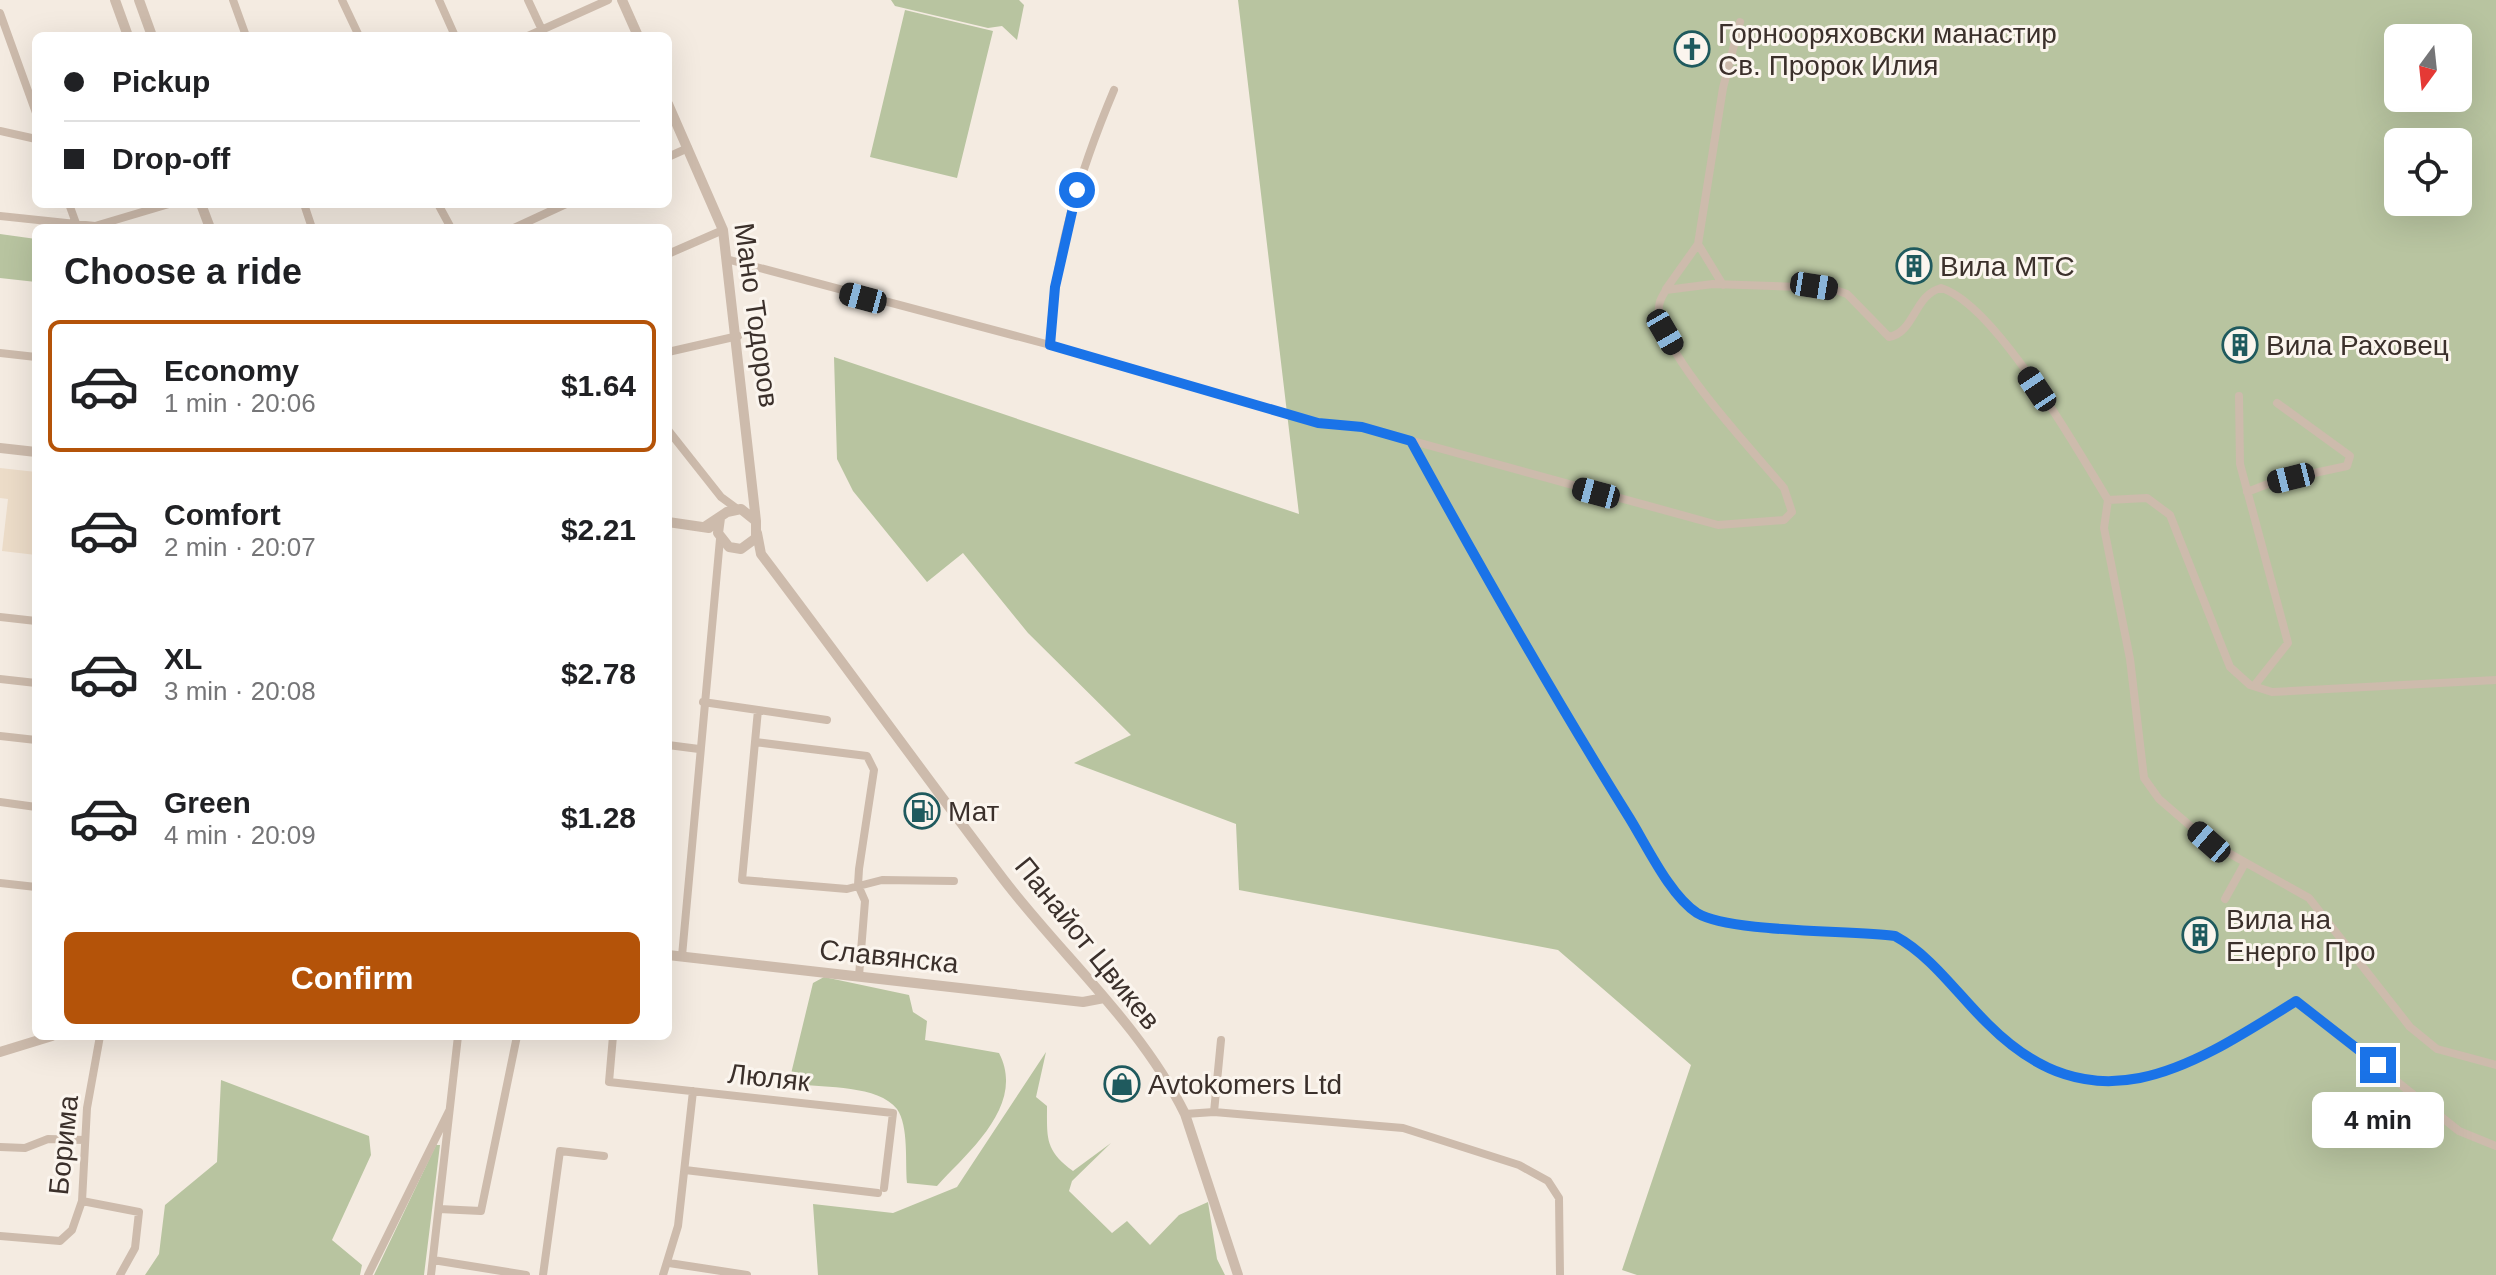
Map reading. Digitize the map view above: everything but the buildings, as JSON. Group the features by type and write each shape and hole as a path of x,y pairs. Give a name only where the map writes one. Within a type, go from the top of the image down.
{"street":[{"path":"115,0 127,32"},
{"path":"139,0 151,32"},
{"path":"233,0 245,32"},
{"path":"342,0 357,32"},
{"path":"439,0 453,32"},
{"path":"528,0 542,30"},
{"path":"537,32 608,0"},
{"path":"622,0 636,32"},
{"path":"0,13 32,102"},
{"path":"730,260 1050,345 1318,423 1362,427 1718,525 1784,520 1792,512 1784,488 1721,412 1665,332 1659,312 1659,301 1698,244 1723,88 1740,22"},
{"path":"1050,345 1051,310 1071,209 1114,90"},
{"name":"Мано Тодоров","path":"672,113 723,230 730,260 757,527"},
{"path":"0,131 32,138"},
{"path":"672,155 688,148"},
{"path":"106,224 156,208"},
{"path":"523,224 557,208"},
{"path":"0,216 62,224"},
{"path":"672,252 723,230"},
{"path":"1698,244 1723,285"},
{"path":"1666,290 1682,285 1814,286 1839,290 1856,301 1889,337 1902,330 1932,290 1941,288 1957,294 2021,365 2108,500 2104,528 2130,659 2144,778 2159,799 2209,842 2309,898 2410,1027 2437,1049 2496,1065"},
{"path":"672,351 738,336"},
{"path":"0,353 32,357"},
{"path":"2239,396 2240,464 2288,643 2254,686"},
{"path":"2247,492 2273,482 2347,466 2350,456 2277,403"},
{"path":"672,435 721,497 741,509 757,527 752,543 741,549"},
{"path":"1411,441 1486,578 1604,776 1676,893 1698,914 1737,923 1895,936 1913,946 1990,1026 2025,1057 2076,1078 2117,1081 2191,1064 2296,1001 2459,1131 2496,1146"},
{"path":"0,448 32,452"},
{"path":"706,526 741,509 756,496"},
{"path":"682,956 703,702 724,550 719,536 721,497"},
{"path":"2108,500 2147,498 2170,515 2230,667 2254,686 2272,692 2496,680"},
{"path":"672,522 706,526 719,536"},
{"name":"Панайот Цвикев","path":"757,527 761,554 1004,880 1104,998 1160,1071 1185,1114 1238,1275"},
{"path":"724,550 741,549 761,554"},
{"path":"0,617 32,621"},
{"path":"0,679 32,683"},
{"path":"703,702 827,720"},
{"path":"758,710 742,880 847,889 882,880 954,881"},
{"path":"0,736 32,740"},
{"path":"755,742 867,756 874,770 858,885 865,901 859,976"},
{"path":"672,746 699,749"},
{"path":"0,802 32,806"},
{"path":"2225,899 2245,863"},
{"path":"0,883 32,887"},
{"name":"Славянска","path":"672,955 1083,1002 1104,998"},
{"path":"0,1052 39,1040"},
{"name":"Борима","path":"0,1236 60,1241 72,1230 82,1201 84,1140 99,1040"},
{"path":"431,1275 458,1040"},
{"path":"439,1209 481,1211 516,1040"},
{"name":"Люляк","path":"613,1040 609,1082 893,1113 881,1191 685,1170"},
{"path":"1214,1112 1221,1040"},
{"path":"663,1275 669,1263 685,1170 693,1091"},
{"path":"368,1275 452,1105"},
{"path":"1185,1114 1214,1112 1403,1128 1519,1165 1548,1181 1559,1198 1560,1275"},
{"path":"0,1147 25,1148 48,1139 84,1140"},
{"path":"543,1275 560,1151 604,1156"},
{"path":"82,1201 139,1212 135,1248 120,1275"},
{"path":"433,1260 526,1275"},
{"path":"669,1263 747,1275"}],"green space":[{"path":"891,0 1019,0 1024,5 1017,40 1002,26 988,28 895,6"},
{"path":"1238,0 2496,0 2496,1275 1637,1275 1622,1270 1691,1065 1558,950 1239,890 1236,824 1074,763 1131,735 1028,633 963,553 927,582 853,491 837,459 834,357 1299,514"},
{"path":"905,10 993,31 957,178 870,157"},
{"path":"0,234 32,238 32,282 0,278"},
{"path":"824,977 909,995 913,1012 927,1021 925,1040 999,1053 1005,1072 1005,1091 1000,1109 978,1142 937,1186 907,1183 901,1116 888,1101 865,1092 797,1084 790,1078 813,983"},
{"path":"1046,1052 1036,1097 1047,1106 1048,1136 1057,1157 1073,1171 1111,1143 1072,1181 1069,1191 1112,1233 1127,1221 1150,1245 1179,1215 1208,1202 1217,1259 1225,1275 818,1275 813,1204 893,1213 957,1187"},
{"path":"221,1080 369,1136 371,1155 332,1240 362,1265 360,1275 145,1275 159,1254 165,1205 217,1162"},
{"path":"436,1145 440,1145 424,1275 374,1275"}],"shaded area":[{"path":"0,468 32,472 32,555 2,551 8,499 0,498"}],"place":[{"name":"Горнооряховски манастир Св. Пророк Илия","path":"1692,49"},
{"name":"Вила МТС","path":"1914,266"},
{"name":"Вила Раховец","path":"2240,345"},
{"name":"Мат","path":"922,811"},
{"name":"Вила на Енерго Про","path":"2200,935"},
{"name":"Avtokomers Ltd","path":"1122,1084"}],"route":[{"path":"1077,190 1059,264 1051,310 1050,345 1318,423 1362,427 1411,441 1486,578 1606,780 1676,893 1698,914 1737,923 1895,936 1913,946 1990,1026 2025,1057 2076,1078 2117,1081 2154,1075 2191,1064 2296,1001 2378,1065"}]}
